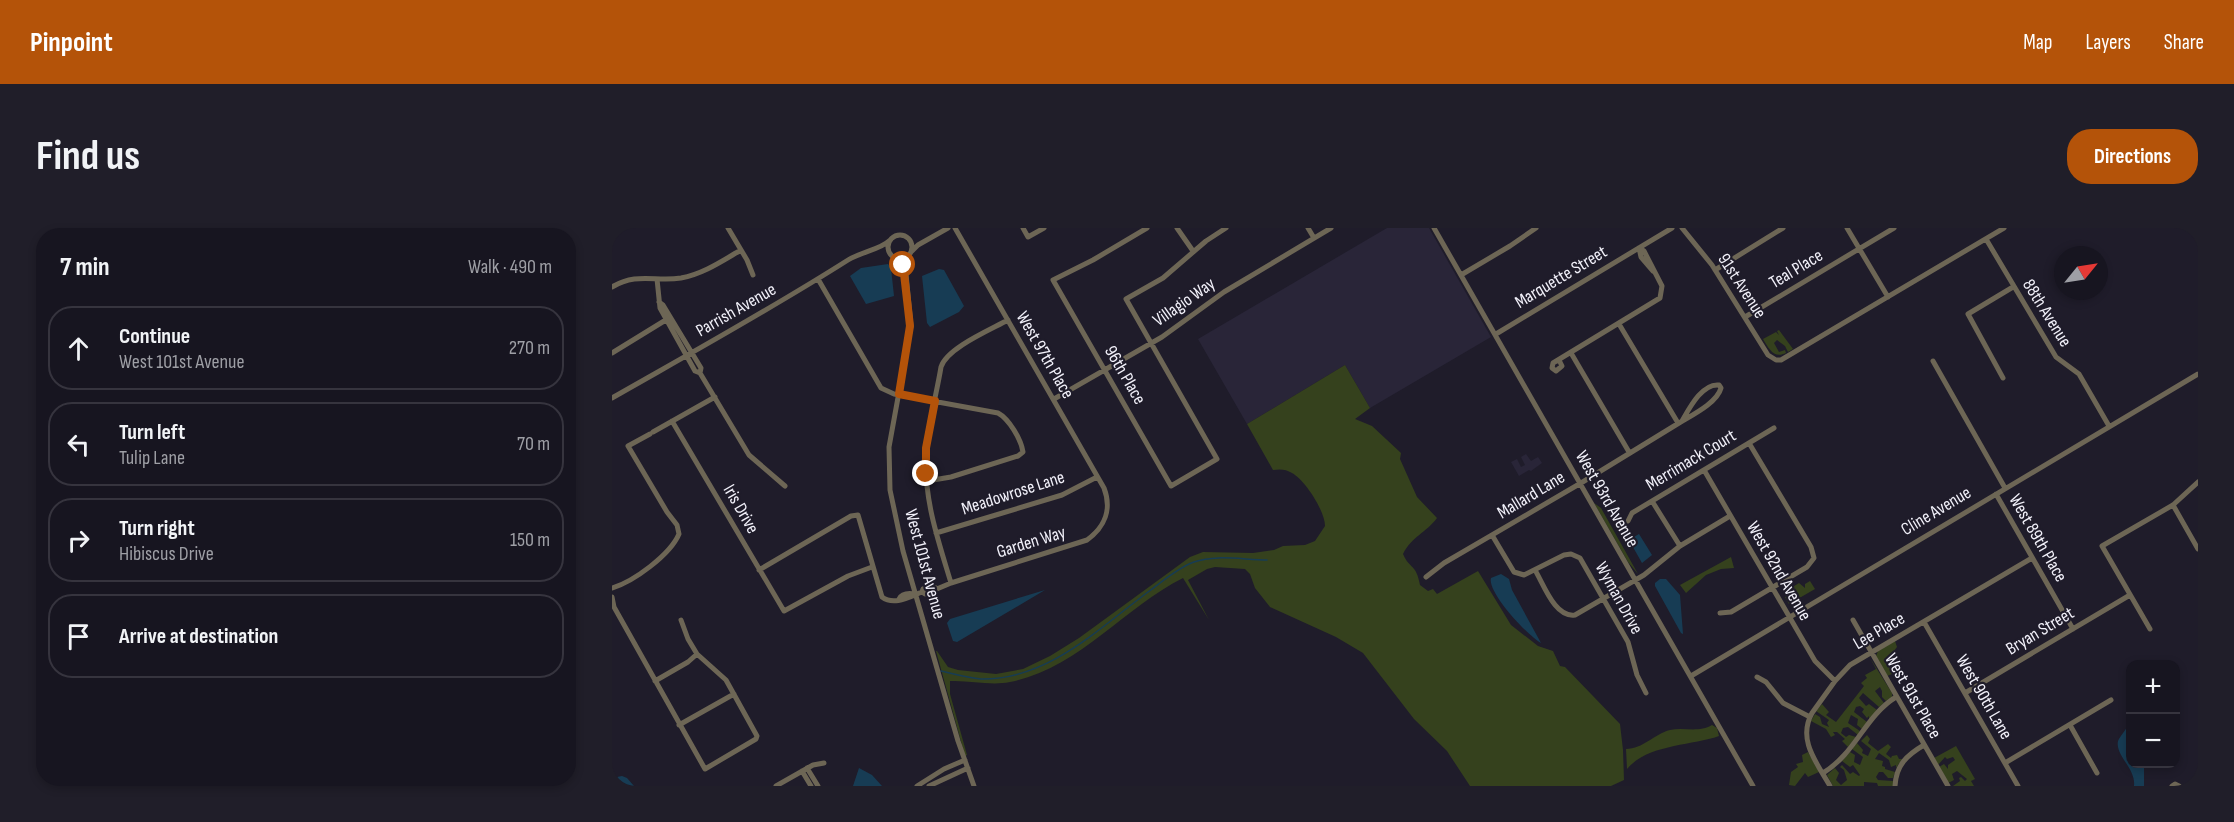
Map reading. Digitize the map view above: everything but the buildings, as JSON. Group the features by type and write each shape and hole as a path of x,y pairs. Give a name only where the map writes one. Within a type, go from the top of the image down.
{"street":[{"path":"728,228 753,275"},
{"path":"893,256 888,247 899,228 908,237 912,246 910,254"},
{"path":"875,249 886,251 902,259 924,242 948,228"},
{"name":"West 97th Place","path":"956,228 1107,497"},
{"path":"1023,228 1028,237 1044,228"},
{"name":"96th Place","path":"1147,228 1093,260 1053,280 1171,486 1217,459 1151,343"},
{"path":"1177,228 1193,251"},
{"path":"1151,343 1126,299 1162,278 1193,251 1226,228"},
{"path":"1308,228 1314,238"},
{"name":"Villagio Way","path":"1053,399 1151,343 1224,292 1331,228"},
{"name":"West 93rd Avenue","path":"1434,228 1753,786"},
{"path":"1461,275 1536,228"},
{"name":"Marquette Street","path":"1496,334 1672,228"},
{"name":"91st Avenue","path":"1682,228 1715,270 1766,352 1776,360 1787,358 1833,328 1888,297"},
{"path":"1715,270 1783,228"},
{"path":"1847,228 1888,297 2004,228"},
{"name":"Teal Place","path":"1745,317 1894,228"},
{"name":"Parrish Avenue","path":"612,398 858,254 885,246 891,239 900,235 916,242 924,242"},
{"name":"88th Avenue","path":"1986,239 2056,357 2082,379 2109,426"},
{"path":"1559,360 1657,302 1662,291 1644,251 1639,248"},
{"path":"612,287 634,278 679,278 698,274 741,250"},
{"name":"West 101st Avenue","path":"906,274 910,254"},
{"name":"West 101st Avenue","path":"893,256 902,263 906,274 910,326 889,447 889,477 895,521 919,593 974,786"},
{"path":"657,279 659,302 689,354 696,371 700,373 715,397 748,455 785,486"},
{"path":"818,279 878,384 886,391 1000,414 1007,419 1022,446 1023,452 1018,456 951,477 927,481"},
{"path":"2003,378 1968,314 2013,287"},
{"path":"612,353 669,319"},
{"path":"951,583 936,533 927,481 926,448 941,366 946,356 1008,320"},
{"path":"1619,324 1680,422"},
{"path":"1570,353 1629,452"},
{"name":"West 89th Place","path":"1933,361 2005,488"},
{"path":"2196,375 2198,382"},
{"name":"Cline Avenue","path":"1691,676 2196,375"},
{"name":"Mallard Lane","path":"1426,577 1444,563 1680,422 1719,393 1721,388 1719,385 1712,385 1700,395 1680,422"},
{"path":"612,588 636,577 648,568 669,548 679,534 677,525 628,446 715,397"},
{"name":"Iris Drive","path":"672,421 784,611 848,576 872,567"},
{"name":"Merrimack Court","path":"1628,521 1632,513 1774,428"},
{"path":"1720,613 1729,613 1806,567 1814,558 1811,547 1749,443"},
{"name":"West 92nd Avenue","path":"1704,470 1817,664 1835,681"},
{"name":"Meadowrose Lane","path":"936,533 1062,495 1097,477"},
{"path":"2150,629 2102,546 2173,505 2198,483"},
{"name":"West 89th Place","path":"1996,494 2073,629"},
{"name":"Garden Way","path":"872,567 882,597 888,601 909,593 933,592 936,588 1087,540 1104,521 1107,514 1107,497"},
{"path":"1652,501 1680,546"},
{"path":"2173,505 2198,549"},
{"path":"759,570 851,516 858,515 872,567"},
{"path":"1492,536 1514,572 1524,575 1535,570 1559,611 1566,615 1575,615 1636,580 1656,567 1680,546 1731,516"},
{"name":"Wyman Drive","path":"1535,570 1564,555 1571,554 1580,558 1628,642 1636,675 1646,693"},
{"name":"Lee Place","path":"1810,717 1835,681 1850,665 2032,558"},
{"name":"Bryan Street","path":"1965,693 2130,595"},
{"path":"612,597 614,607 705,769 756,739 757,736 726,680 697,654 681,620"},
{"name":"West 91st Place","path":"1853,620 1947,786"},
{"name":"West 90th Lane","path":"1924,622 2018,786"},
{"path":"655,681 688,662 697,654"},
{"path":"1757,677 1766,682 1783,703 1810,717 1806,727 1806,740 1830,786"},
{"path":"680,725 734,694"},
{"path":"1822,773 1840,761 1878,711 1896,697"},
{"path":"2005,763 2110,700"},
{"path":"2070,725 2097,773"},
{"path":"1895,784 1897,771 1906,757 1924,745"},
{"path":"917,786 965,760"},
{"path":"776,786 815,764 824,763"},
{"path":"929,786 968,768"},
{"path":"805,770 811,786"},
{"path":"805,770 818,786"},
{"path":"2172,786 2175,784 2179,786"}],"shaded area":[{"path":"1387,228 1429,228 1491,337 1370,408 1345,365 1247,424 1198,339"},
{"path":"1526,454 1531,461 1538,457 1542,463 1519,476 1511,462 1517,459 1521,467 1525,465 1521,457"}],"green space":[{"path":"1779,330 1793,349 1788,352 1785,346 1777,340 1774,343 1779,352 1785,350 1786,353 1782,355 1772,352 1763,339 1776,332 1779,335 1777,331"},
{"path":"1345,365 1370,408 1355,419 1372,426 1401,453 1400,459 1417,497 1437,518 1403,554 1417,573 1420,585 1428,591 1433,589 1437,594 1478,571 1511,625 1538,646 1553,651 1560,666 1565,667 1620,724 1624,780 1611,786 1470,786 1447,751 1414,719 1363,653 1336,637 1270,607 1255,588 1250,574 1245,569 1215,567 1188,580 1209,620 1183,578 1140,605 1079,651 1034,675 1002,683 950,681 950,694 967,755 965,756 936,651 948,667 958,670 996,674 1023,669 1079,638 1190,557 1203,552 1253,553 1274,550 1283,546 1305,545 1315,541 1325,526 1322,512 1313,496 1303,482 1292,473 1273,470 1247,424"},
{"path":"1594,503 1601,508 1638,574 1628,562"},
{"path":"1731,557 1734,568 1721,569 1706,575 1686,593 1680,585"},
{"path":"1810,581 1815,589 1789,604 1785,597 1792,595 1791,588 1799,583 1805,588 1805,584"},
{"path":"1895,641 1897,647 1890,656 1893,661 1890,665 1892,674 1887,676 1876,656 1878,651"},
{"path":"1870,658 1892,693 1892,697 1886,701 1882,697 1880,687 1875,691 1884,703 1879,707 1863,693 1859,698 1866,706 1869,704 1877,710 1869,720 1869,716 1867,718 1862,712 1864,709 1860,706 1856,707 1854,712 1867,722 1862,729 1857,725 1858,719 1851,715 1848,723 1860,731 1858,735 1848,727 1843,728 1841,733 1846,737 1849,735 1856,737 1848,747 1842,741 1845,739 1837,732 1833,732 1835,735 1831,737 1826,729 1811,721 1815,714 1820,717 1822,724 1829,727 1827,723 1829,720 1816,711 1822,704 1829,712 1826,715 1836,722 1864,686 1861,683 1867,678 1865,675 1876,669"},
{"path":"1712,725 1717,728 1719,736 1658,750 1636,761 1627,769 1626,749 1638,747 1670,730 1702,729"},
{"path":"1867,735 1870,739 1868,743 1878,751 1888,744 1891,747 1886,754 1891,758 1897,755 1899,759 1902,759 1896,768 1896,765 1891,767 1889,760 1879,753 1875,759 1883,761 1882,766 1885,769 1895,772 1893,778 1888,778 1883,772 1879,772 1876,777 1878,780 1893,781 1893,786 1878,786 1877,783 1864,782 1864,786 1833,786 1827,775 1835,768 1839,773 1836,780 1841,785 1847,780 1844,770 1840,767 1842,765 1850,774 1853,772 1860,775 1853,765 1850,767 1842,761 1850,752 1855,755 1854,762 1860,765 1863,757 1852,749 1857,743 1863,750 1862,753 1868,756 1871,749 1861,741"},
{"path":"1956,746 1975,779 1971,781 1974,786 1953,786 1960,781 1961,777 1965,781 1967,779 1957,771 1952,774 1954,780 1948,783 1939,767 1944,764 1948,769 1948,765 1955,760 1953,757 1947,759 1945,757 1938,765 1934,758"},
{"path":"1808,752 1819,772 1808,777 1805,773 1795,786 1789,785 1791,772 1798,767 1796,764 1803,762 1802,755"}],"water":[{"path":"888,264 891,268 894,296 866,304 850,276 861,268"},
{"path":"939,269 944,270 964,306 959,312 930,327 927,323 922,276"},
{"path":"1639,534 1652,555 1642,563 1629,540"},
{"path":"1501,574 1509,579 1512,590 1541,643 1518,623 1495,593 1491,578"},
{"path":"1660,579 1666,579 1680,595 1683,634 1655,586"},
{"path":"1045,590 957,642 953,641 947,623 950,619"},
{"path":"2126,729 2126,762 2118,747 2118,741"},
{"path":"859,768 872,775 882,786 853,786"},
{"path":"2129,768 2144,768 2144,786 2134,786"},
{"path":"622,776 634,786 612,785 612,778"}],"waterway":[{"path":"941,671 981,679 1005,677 1028,671 1071,650 1170,576 1194,562 1211,558 1267,560"}],"route":[{"path":"903,265 906,274 910,326 899,394 935,401 926,448 926,474"}]}
